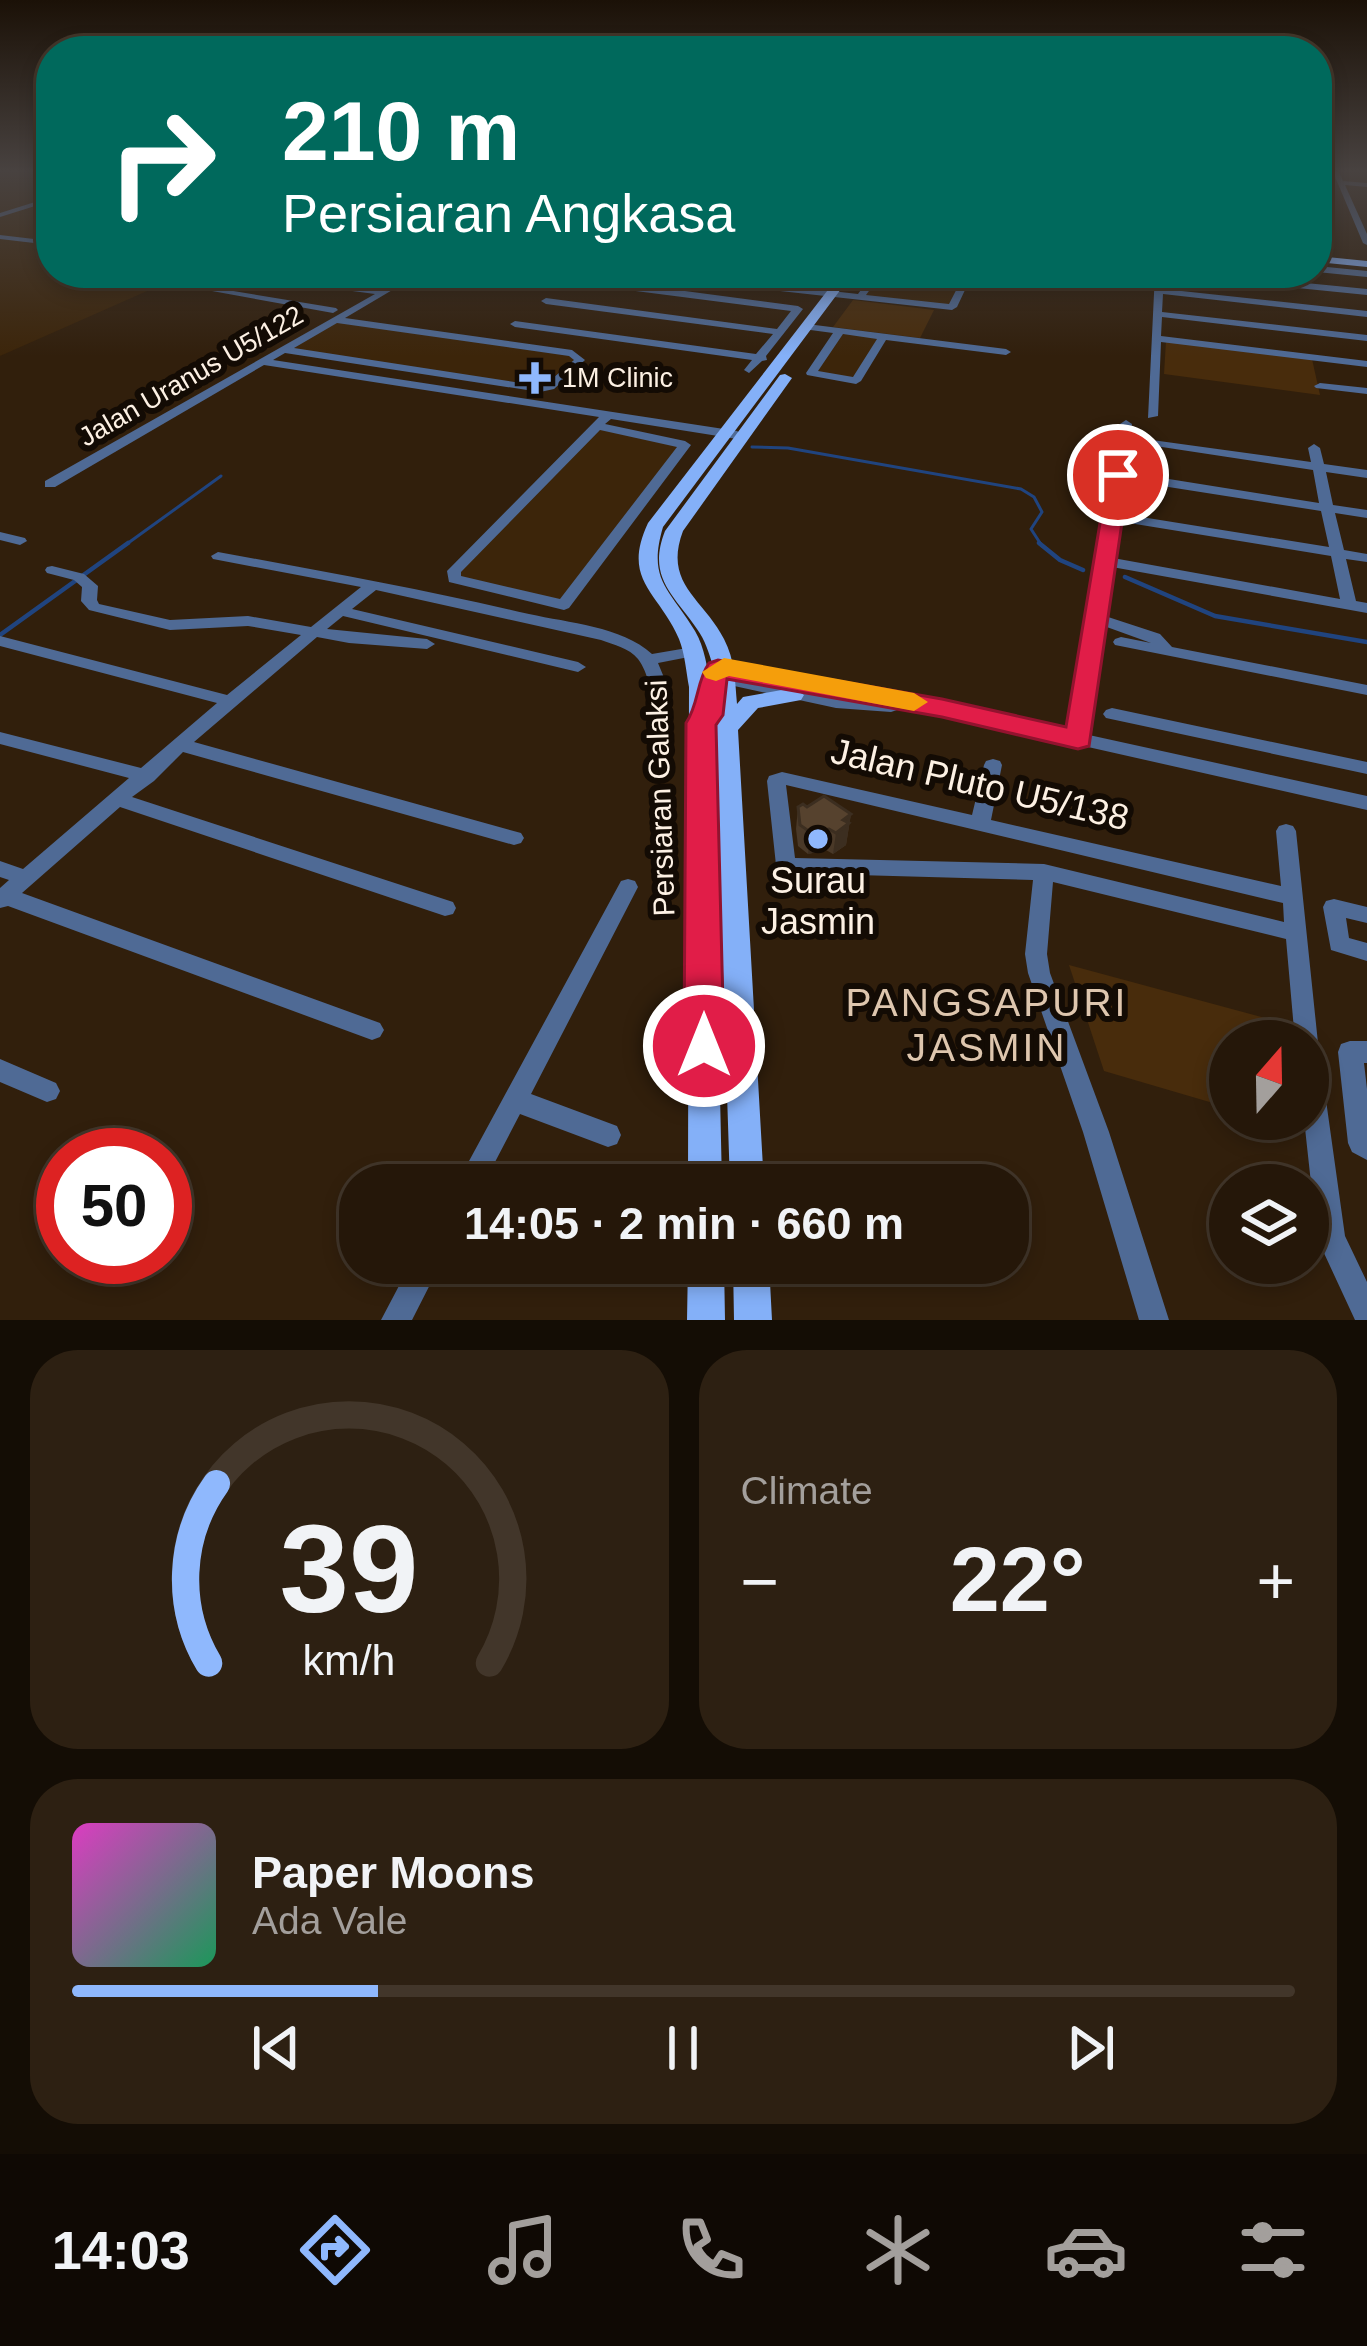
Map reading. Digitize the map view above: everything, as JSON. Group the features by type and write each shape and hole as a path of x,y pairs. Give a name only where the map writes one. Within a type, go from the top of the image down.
{"main road":[{"path":"1332,264 1366,267"},
{"name":"Persiaran Galaksi","path":"746,1164 715,725 689,642 652,587 644,566 646,547 654,527 735,435 841,288"},
{"name":"Persiaran Galaksi","path":"838,294 845,288"},
{"name":"Persiaran Galaksi","path":"705,1164 715,725 722,673 711,633 674,587 664,559 674,531 782,361 814,328"},
{"path":"689,642 703,643 722,673"},
{"path":"715,725 751,702 794,694"},
{"path":"706,1284 706,1320"},
{"path":"752,1284 753,1320"}],"street":[{"path":"0,237 36,242"},
{"path":"210,288 206,290 577,355 580,360 550,387 540,389 285,350"},
{"path":"353,288 384,292"},
{"name":"Jalan Uranus U5/122","path":"50,484 285,350 335,315 391,288"},
{"path":"637,288 796,308 749,370"},
{"path":"783,288 952,307 962,288"},
{"path":"860,297 867,288"},
{"path":"1152,416 1158,288"},
{"path":"1327,288 1367,292"},
{"path":"1158,291 1367,314"},
{"path":"546,301 779,332"},
{"path":"1157,314 1367,338"},
{"path":"514,324 782,361"},
{"path":"814,328 1006,352"},
{"path":"841,332 811,373 856,381 883,337"},
{"path":"1156,338 1367,364"},
{"path":"264,362 417,385 602,421 735,435"},
{"path":"417,385 434,373"},
{"path":"1320,386 1367,391"},
{"path":"602,421 682,441 684,448 564,605 454,579 454,571 602,421"},
{"path":"1078,740 1126,424"},
{"path":"1134,440 1367,474"},
{"path":"1314,448 1349,605"},
{"path":"1118,475 1367,514"},
{"path":"1129,519 1367,558"},
{"path":"0,536 20,541"},
{"path":"218,556 471,605 624,641 648,660 663,697"},
{"path":"1106,561 1367,608"},
{"path":"52,570 82,580 94,607 170,625 248,621 349,638 427,644"},
{"path":"3,898 230,701 374,585"},
{"path":"471,605 486,589"},
{"path":"340,611 578,667"},
{"path":"1097,618 1154,637 1167,651"},
{"path":"0,641 230,701"},
{"path":"648,660 689,642"},
{"path":"1121,643 1367,690"},
{"path":"722,673 850,705 951,712"},
{"path":"722,673 951,712 1367,803"},
{"path":"1112,714 1367,768"},
{"path":"0,738 147,776"},
{"path":"182,745 514,838"},
{"path":"980,824 993,765"},
{"name":"Jalan Pluto U5/138","path":"1292,897 782,778 776,782 786,865 1044,872 1295,933"},
{"path":"120,800 446,908"},
{"path":"1286,831 1305,1020"},
{"path":"0,868 27,878"},
{"path":"1044,872 1039,973 1096,1132 1154,1320"},
{"path":"480,1164 628,887"},
{"path":"3,898 372,1030"},
{"path":"1367,915 1334,907 1339,944 1367,952"},
{"path":"1367,1052 1351,1049 1361,1093 1361,1143 1367,1148"},
{"path":"0,1070 47,1091"},
{"path":"514,1100 608,1135"},
{"path":"1319,1140 1331,1238 1367,1314"},
{"path":"396,1320 416,1284"}],"shaded area":[{"path":"0,234 36,234 36,288 154,288 0,356"},
{"path":"869,288 959,288 950,306 863,296"},
{"path":"853,300 934,310 920,338 833,327"},
{"path":"337,322 576,360 540,387 290,349"},
{"path":"843,333 879,338 854,379 815,373"},
{"path":"1166,341 1312,359 1320,395 1164,374"},
{"path":"599,429 680,447 561,602 459,578 459,571"},
{"path":"1069,965 1272,1020 1209,1020 1209,1102 1104,1071"}],"building":[{"path":"824,796 851,814 843,820 849,823 836,833 829,829 810,832 800,825 798,807"}],"waterway":[{"path":"752,447 788,448 1021,489 1034,497 1042,512 1031,529 1041,545"},
{"path":"124,546 221,476"},
{"path":"0,635 128,543"},
{"path":"1041,545 1083,570"},
{"path":"1125,577 1215,616 1367,642"}],"slow traffic":[{"path":"716,672 724,666 914,702"}],"place":[{"name":"1M Clinic","path":"535,378"},
{"name":"Surau Jasmin","path":"818,839"}],"district":[{"name":"PANGSAPURI JASMIN","path":"987,1024"}],"route":[{"path":"704,1046 701,723 708,715 711,682 718,669 724,666 942,708 1078,740 1118,475"}]}
